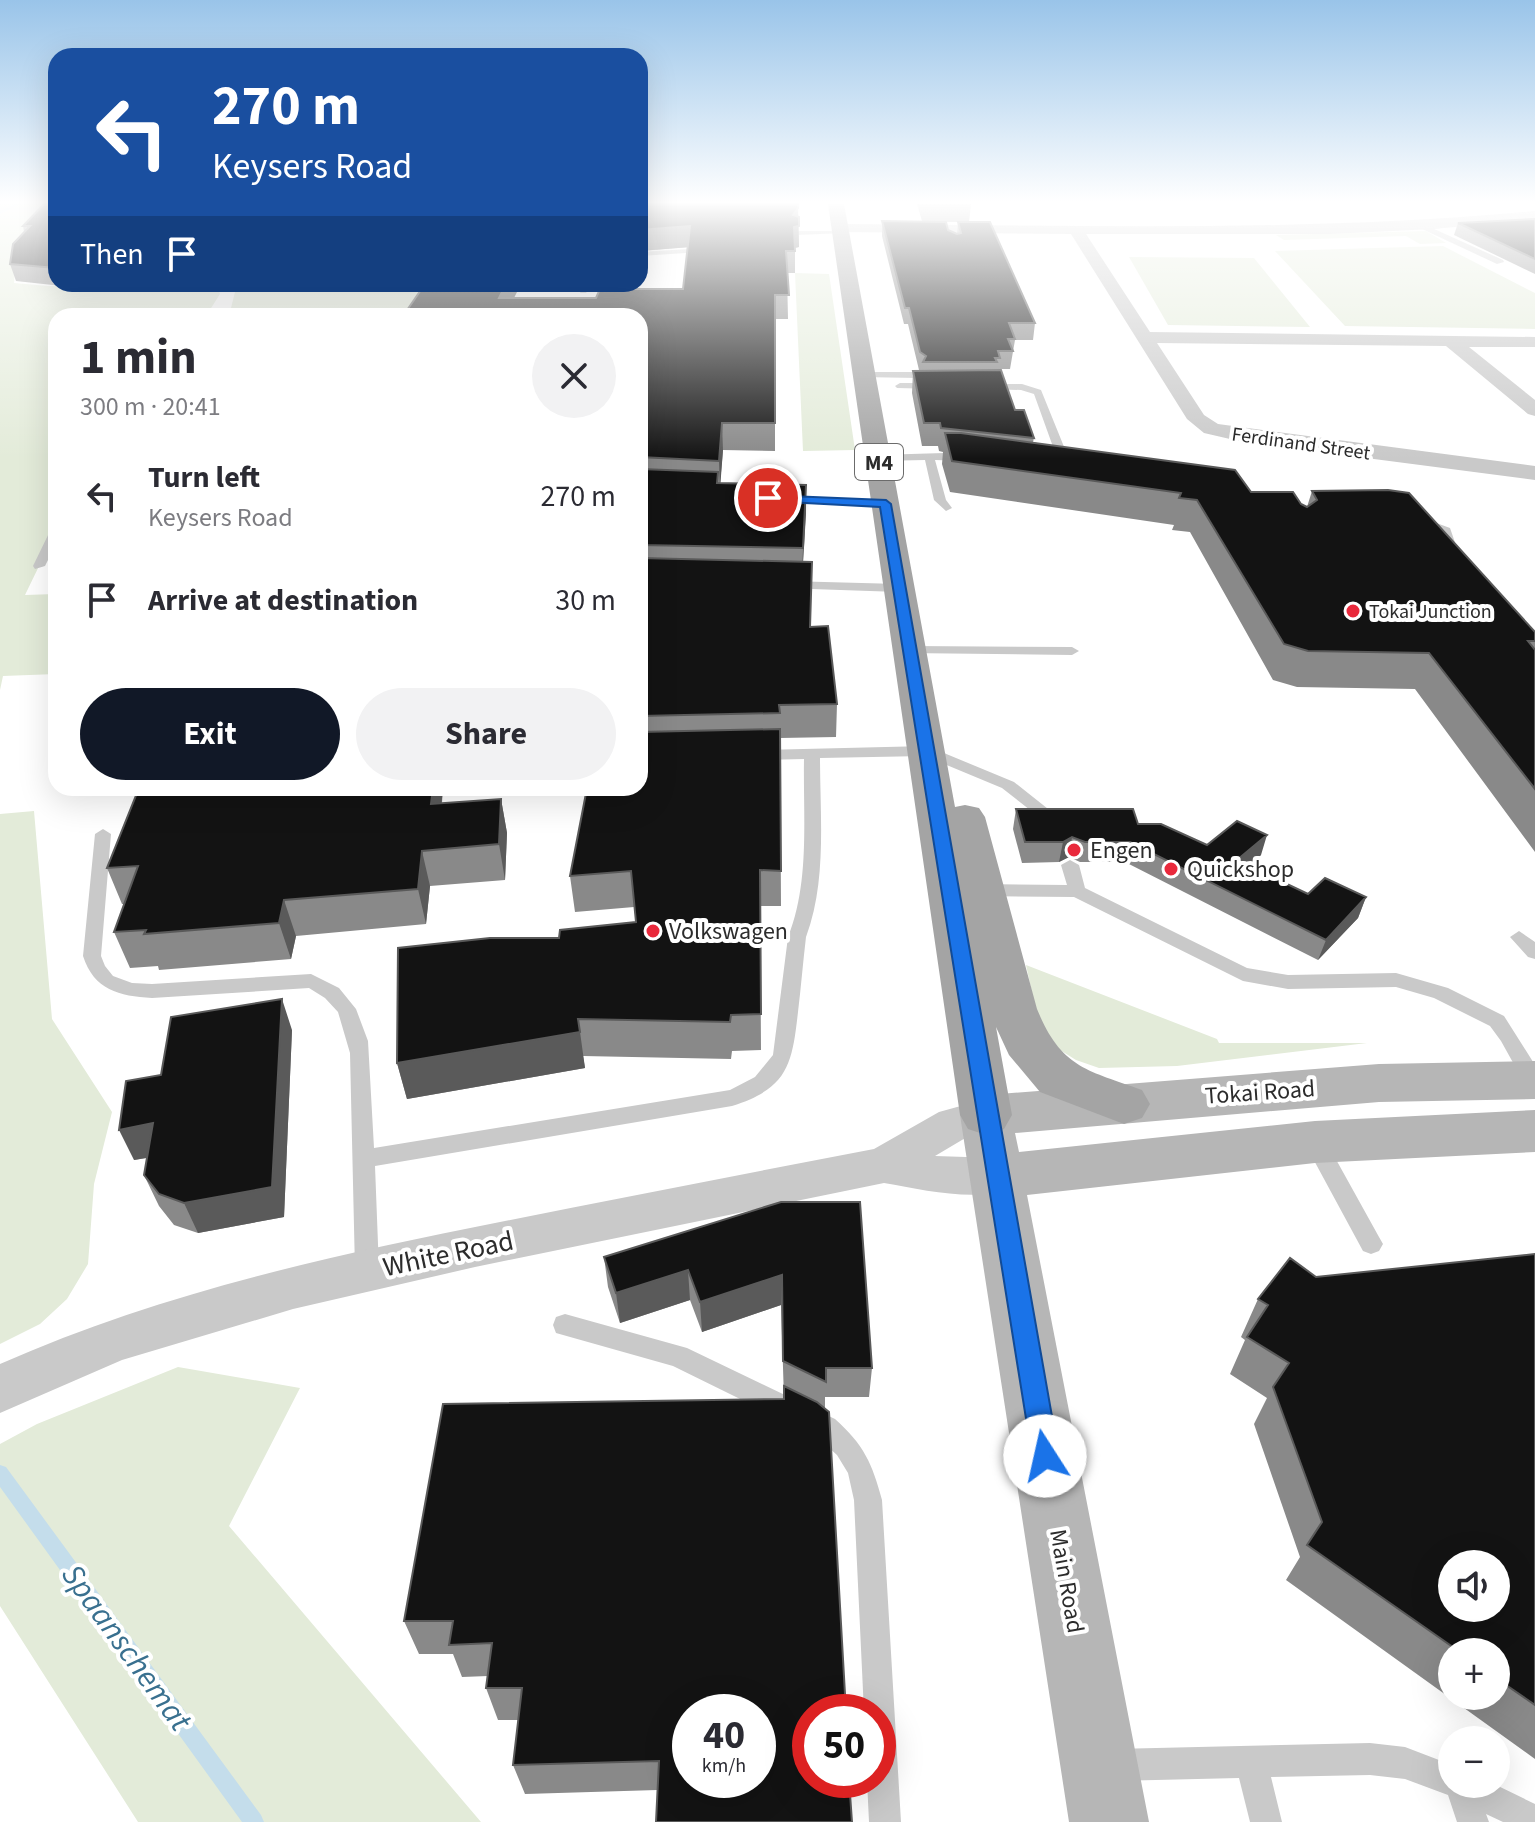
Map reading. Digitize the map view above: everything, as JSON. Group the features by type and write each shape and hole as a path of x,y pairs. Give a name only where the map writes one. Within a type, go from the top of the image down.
{"main road":[{"name":"M4","path":"850,289 899,588 921,650"},
{"path":"893,545 918,572 921,650 966,890 1026,1042 1058,1079 1124,1104"},
{"name":"Main Road","path":"966,890 986,1115 1104,1794"},
{"name":"Tokai Road","path":"986,1115 1379,1083 1534,1080"},
{"path":"997,1176 1095,1169 1315,1142 1420,1134 1535,1131"}],"street":[{"name":"Ferdinand Street","path":"1114,289 1197,419 1219,432 1535,473"},
{"path":"1144,337 1535,342"},
{"path":"1451,341 1535,410"},
{"name":"White Road","path":"11,1384 144,1332 259,1296 367,1270 884,1165 954,1124 986,1115"},
{"name":"White Road","path":"884,1165 934,1174 997,1176"}],"lane":[{"path":"864,375 944,380 900,386"},
{"path":"973,386 1022,387 1038,392 1068,472"},
{"path":"929,456 940,500 946,508"},
{"path":"878,458 929,456 974,459"},
{"path":"1053,469 1083,474"},
{"path":"768,498 886,504"},
{"path":"1395,517 1425,522 1446,531 1462,577"},
{"path":"39,566 48,547"},
{"path":"765,585 899,588"},
{"path":"921,650 1072,651"},
{"path":"363,1159 732,1098 765,1083 775,1072 783,1055 797,937 808,898 812,754"},
{"path":"749,755 940,756 1008,785 1059,824"},
{"path":"103,834 92,956 95,969 107,983 129,990 152,991 297,979 311,981 331,991 350,1011 356,1025 360,1053 367,1270"},
{"path":"1070,865 1077,891"},
{"path":"966,890 1077,891 1243,974 1288,982 1396,980 1441,993 1497,1021 1534,1080"},
{"path":"1519,937 1535,953"},
{"path":"1315,1142 1371,1244"},
{"path":"565,1325 678,1356 826,1428 846,1446 860,1468 868,1500 885,1822"},
{"path":"1104,1794 1251,1762 1370,1759 1405,1763 1438,1776"},
{"path":"1251,1762 1266,1822"},
{"path":"1465,1798 1473,1822"},
{"path":"1488,1798 1535,1821"}],"green space":[{"path":"0,289 219,292 211,308 48,308 48,548 25,595 48,594 48,674 3,676 0,690"},
{"path":"796,289 831,289 855,450 803,451"},
{"path":"1147,289 1279,289 1310,327 1168,325"},
{"path":"1310,289 1527,289 1535,293 1535,329 1345,326"},
{"path":"235,292 456,292 459,308 231,308"},
{"path":"34,811 52,1019 112,1112 94,1184 88,1264 67,1299 40,1324 0,1344 0,814"},
{"path":"1026,965 1217,1039 1219,1043 1367,1043 1177,1066 1099,1068 1060,1050 1038,1020"},
{"path":"178,1367 300,1388 229,1526 481,1822 138,1822 0,1606 0,1444 37,1424"}],"building":[{"path":"648,289 789,289 789,295 775,295 775,423 722,423 719,461 648,457 648,308 408,308 420,292 502,292 499,298 596,298 599,292 648,292"},
{"path":"900,289 1020,289 1035,323 1009,323 1015,339 1008,339 1013,351 998,351 1000,358 995,358 997,362 923,362 926,356 920,352 909,308 905,308"},
{"path":"1001,370 1015,410 1024,410 1034,438 941,428 940,423 924,423 913,371"},
{"path":"945,433 1235,470 1251,492 1293,492 1307,507 1317,500 1312,491 1388,490 1409,493 1535,632 1535,641 1528,641 1535,650 1535,789 1429,653 1308,651 1284,644 1197,500 1179,498 1181,493 952,461"},
{"path":"648,469 718,472 717,483 806,485 803,548 648,545"},
{"path":"648,558 812,562 810,627 828,626 837,704 779,705 780,713 648,716"},
{"name":"Volkswagen","path":"780,729 781,871 760,870 761,1014 731,1015 730,1022 578,1019 580,1032 397,1063 398,948 490,938 559,938 560,930 636,922 631,871 570,876 585,796 648,796 648,732"},
{"path":"136,796 432,796 431,804 501,799 499,844 422,851 418,889 284,900 279,923 144,934 146,930 114,932 138,866 107,868"},
{"path":"1016,809 1133,809 1138,824 1161,824 1207,845 1237,821 1267,835 1237,860 1308,894 1325,878 1366,897 1326,940 1130,842 1085,842 1072,837 1063,842 1025,842"},
{"path":"282,999 272,1187 184,1203 159,1194 144,1175 153,1123 119,1130 126,1081 161,1075 171,1017"},
{"path":"781,1202 860,1202 872,1368 826,1368 826,1382 783,1361 782,1275 700,1302 688,1270 616,1293 604,1257"},
{"path":"1535,1254 1535,1705 1510,1688 1510,1638 1440,1638 1307,1545 1322,1522 1273,1387 1289,1363 1247,1337 1268,1305 1258,1299 1290,1258 1316,1277"},
{"path":"784,1386 817,1402 829,1412 845,1694 792,1694 792,1798 850,1798 852,1822 656,1822 659,1761 513,1765 522,1688 486,1688 492,1643 449,1645 453,1621 404,1621 443,1404 784,1399"}],"waterway":[{"name":"Spaanschemat","path":"0,1473 254,1822"}],"place":[{"name":"Tokai Junction","path":"1353,611"},
{"name":"Engen","path":"1074,850"},
{"name":"Quickshop","path":"1171,869"},
{"name":"Volkswagen","path":"653,931"}],"route":[{"path":"768,498 886,504 1045,1456"}]}
